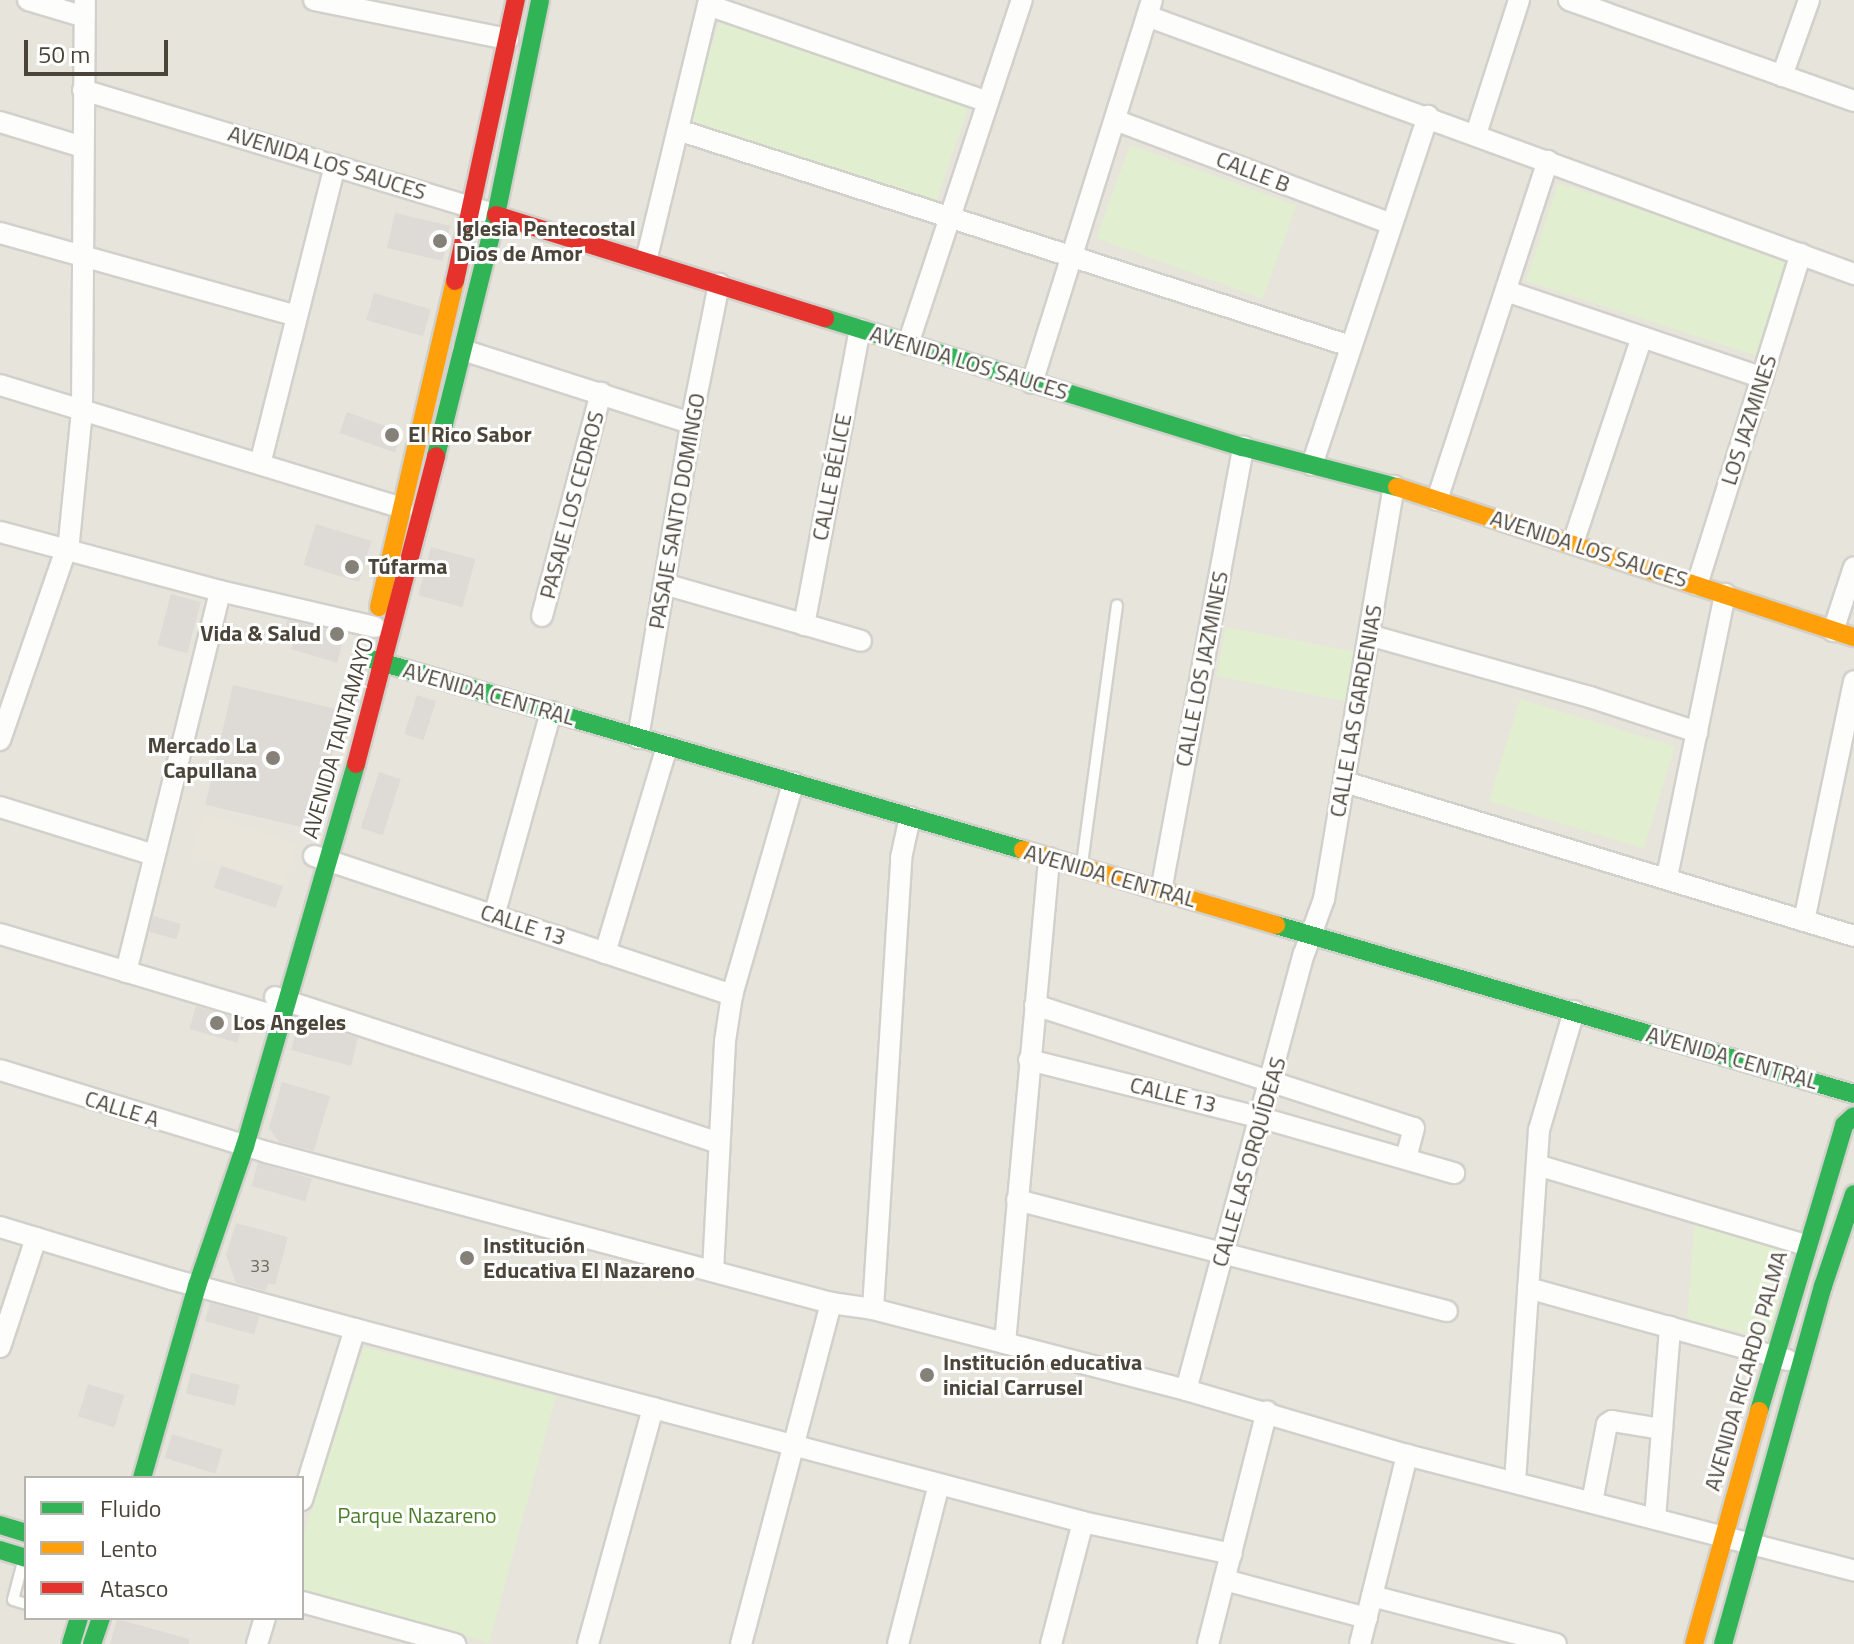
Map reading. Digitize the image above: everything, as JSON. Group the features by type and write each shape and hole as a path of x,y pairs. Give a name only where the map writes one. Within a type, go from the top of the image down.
{"street":[{"path":"0,740 8,692 66,550 82,410 85,8 28,0"},
{"path":"314,0 364,5 508,39"},
{"name":"AVENIDA TANTAMAYO","path":"376,661 375,627 472,208 516,0"},
{"name":"AVENIDA TANTAMAYO","path":"123,1476 238,1144 279,1008 463,350 496,215 540,0"},
{"path":"908,344 1022,0"},
{"path":"1476,134 1519,0"},
{"path":"1569,0 1854,101"},
{"path":"1782,76 1809,0"},
{"path":"646,261 709,2 988,102"},
{"path":"1032,383 1150,8 1428,116 1854,274"},
{"name":"AVENIDA LOS SAUCES","path":"83,90 335,165 1243,447 1394,486 1854,637"},
{"path":"1312,465 1428,116"},
{"name":"CALLE B","path":"1115,120 1391,224"},
{"path":"0,122 83,147"},
{"path":"678,130 1350,346"},
{"path":"1437,500 1548,161"},
{"path":"260,464 335,165"},
{"path":"0,233 297,316"},
{"name":"LOS JAZMINES","path":"1697,585 1801,254"},
{"name":"PASAJE SANTO DOMINGO","path":"638,738 691,423 719,284"},
{"path":"1506,291 1763,378"},
{"name":"CALLE BÉLICE","path":"804,625 860,329"},
{"path":"1573,543 1642,337"},
{"path":"463,350 691,423"},
{"path":"0,385 403,508"},
{"name":"PASAJE LOS CEDROS","path":"542,616 601,393"},
{"name":"CALLE LOS JAZMINES","path":"1161,891 1243,447"},
{"name":"CALLE LAS GARDENIAS","path":"1313,935 1324,899 1394,486"},
{"path":"0,532 220,591 375,627"},
{"path":"1833,631 1854,567"},
{"path":"664,584 861,641"},
{"path":"126,972 220,591"},
{"path":"1667,877 1725,594"},
{"path":"1369,635 1590,697 1697,732"},
{"name":"AVENIDA CENTRAL","path":"376,661 1854,1094"},
{"path":"1804,921 1854,681"},
{"path":"494,916 551,712"},
{"path":"605,953 667,746"},
{"path":"1345,782 1854,936"},
{"path":"713,1271 725,1041 732,995 793,783"},
{"path":"0,807 154,855"},
{"path":"873,1309 901,858 910,817"},
{"name":"CALLE 13","path":"321,858 732,995"},
{"path":"1005,1343 1049,858"},
{"path":"0,934 126,972 279,1008 719,1143"},
{"name":"CALLE LAS ORQUÍDEAS","path":"1186,1390 1272,1082 1304,954 1313,935"},
{"name":"CALLE 13","path":"1035,1005 1414,1128 1406,1158"},
{"path":"1515,1482 1539,1130 1574,1011"},
{"name":"CALLE 13","path":"1029,1060 1262,1118 1454,1173"},
{"name":"CALLE A","path":"0,1070 238,1144 831,1303 873,1309 1267,1411 1407,1455 1854,1571"},
{"name":"AVENIDA RICARDO PALMA","path":"1694,1644 1806,1245 1844,1125 1854,1116"},
{"path":"1537,1165 1806,1245"},
{"path":"1723,1644 1801,1364 1854,1194"},
{"path":"1017,1200 1447,1311"},
{"path":"0,1227 189,1284 355,1329 1083,1522 1232,1554"},
{"path":"1,1343 36,1238"},
{"name":"AVENIDA TANTAMAYO","path":"142,1476 189,1284"},
{"path":"1528,1288 1801,1364"},
{"path":"741,1644 831,1303"},
{"path":"1655,1519 1670,1327"},
{"path":"304,1494 355,1329"},
{"path":"588,1644 653,1408"},
{"path":"1208,1644 1267,1411"},
{"path":"1592,1502 1607,1424 1612,1421 1662,1429"},
{"path":"1360,1644 1407,1455"},
{"path":"898,1644 939,1484"},
{"path":"1051,1644 1083,1522"},
{"path":"0,1525 24,1532"},
{"path":"0,1550 24,1562"},
{"path":"1225,1580 1367,1618"},
{"path":"1372,1596 1556,1644"},
{"path":"304,1603 455,1644"},
{"path":"71,1644 75,1620"},
{"path":"92,1644 100,1620"},
{"path":"257,1644 264,1620"}],"lane":[{"path":"1081,867 1117,605"},
{"path":"24,1562 13,1600 24,1603"}],"shaded area":[{"path":"0,0 1854,0 1854,1644 0,1644"},
{"path":"205,815 296,845 283,886 192,856"}],"green space":[{"path":"720,21 969,107 935,205 686,119"},
{"path":"1130,145 1296,206 1262,299 1096,238"},
{"path":"1558,183 1788,258 1756,356 1526,281"},
{"path":"1226,627 1358,653 1348,702 1216,676"},
{"path":"1520,699 1675,746 1644,849 1489,801"},
{"path":"1695,1218 1788,1247 1772,1339 1687,1320"},
{"name":"Parque Nazareno","path":"364,1347 556,1396 489,1643 304,1592 304,1534"}],"building":[{"path":"395,213 451,226 442,261 387,248"},
{"path":"374,293 431,309 423,336 366,320"},
{"path":"347,412 402,432 395,453 339,433"},
{"path":"316,524 371,541 359,582 303,565"},
{"path":"431,547 475,559 462,607 418,595"},
{"path":"171,594 201,602 187,653 157,645"},
{"path":"287,620 345,633 337,663 291,649 297,629 286,626"},
{"name":"Mercado La Capullana","path":"233,685 342,710 314,830 205,805"},
{"path":"417,695 436,701 423,740 404,734"},
{"path":"379,772 401,779 383,835 361,828"},
{"path":"221,866 283,886 276,908 214,888"},
{"path":"153,916 181,924 176,939 149,931"},
{"name":"Los Angeles","path":"196,1006 244,1020 237,1043 189,1029"},
{"path":"315,1025 358,1038 351,1066 291,1050 297,1028"},
{"path":"282,1082 330,1096 314,1151 279,1142 269,1128"},
{"path":"258,1163 312,1178 305,1202 251,1186"},
{"path":"236,1223 288,1237 275,1285 268,1283 266,1291 236,1283 226,1255"},
{"path":"210,1303 259,1316 254,1335 205,1321"},
{"path":"191,1373 240,1385 234,1405 186,1393"},
{"path":"88,1384 124,1395 114,1428 78,1417"},
{"path":"172,1434 223,1449 215,1473 165,1458"},
{"path":"117,1620 189,1639 189,1644 110,1644"}],"traffic: fast":[{"path":"436,456 496,215 540,0"},
{"path":"825,318 1243,447 1397,487"},
{"path":"367,658 1023,850"},
{"path":"143,1476 197,1286 245,1146 356,764"},
{"path":"1276,925 1854,1094"},
{"path":"1759,1411 1844,1125 1854,1116"},
{"path":"1723,1644 1823,1286 1854,1194"},
{"path":"0,1525 24,1532"},
{"path":"0,1550 24,1557"},
{"path":"71,1644 78,1620"},
{"path":"92,1644 100,1620"}],"traffic: slow":[{"path":"379,607 455,281"},
{"path":"1397,487 1854,637"},
{"path":"1023,850 1276,925"},
{"path":"1694,1644 1759,1411"}],"traffic: jam":[{"path":"455,281 516,0"},
{"path":"496,215 825,318"},
{"path":"356,764 436,456"}],"place":[{"name":"Iglesia Pentecostal Dios de Amor","path":"440,241"},
{"name":"El Rico Sabor","path":"392,435"},
{"name":"Túfarma","path":"352,567"},
{"name":"Vida & Salud","path":"337,634"},
{"name":"Mercado La Capullana","path":"273,758"},
{"name":"Los Angeles","path":"217,1023"},
{"name":"Institución Educativa El Nazareno","path":"467,1258"},
{"name":"Institución educativa inicial Carrusel","path":"927,1375"}]}
